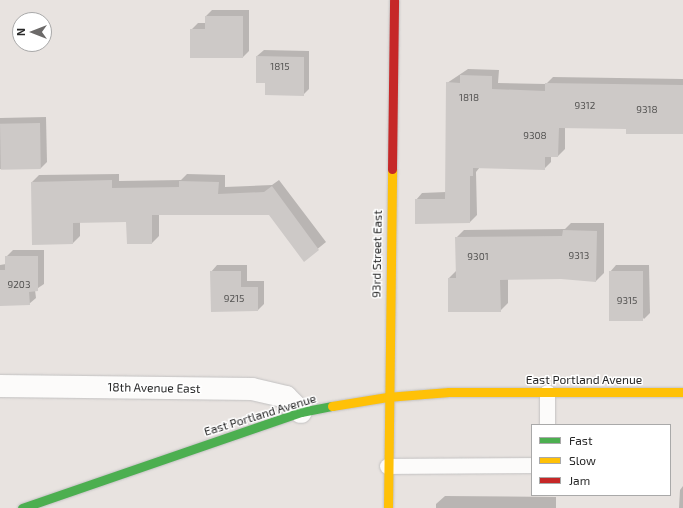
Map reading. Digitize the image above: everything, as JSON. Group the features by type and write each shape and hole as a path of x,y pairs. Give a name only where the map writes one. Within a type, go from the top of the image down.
{"main road":[{"name":"93rd Street East","path":"388,508 387,397 394,0"},
{"name":"East Portland Avenue","path":"22,508 301,412 387,397 449,392 683,392"}],"street":[{"name":"18th Avenue East","path":"0,386 252,389 286,397 301,412"}],"lane":[{"path":"547,392 547,424"},
{"path":"387,466 531,465"}],"building":[{"path":"205,16 243,16 243,58 190,58 190,29 205,29"},
{"path":"256,56 304,57 304,96 265,95 265,83 256,83"},
{"path":"460,75 492,76 492,89 545,91 545,83 683,85 683,134 626,134 626,129 559,128 558,157 545,157 545,170 473,168 473,176 470,176 470,223 415,224 415,199 445,199 446,82 460,83"},
{"path":"40,123 41,169 1,170 0,124"},
{"path":"112,180 112,188 179,187 179,181 219,182 218,194 264,192 272,186 319,250 304,262 269,215 152,215 152,244 127,244 126,222 73,223 73,244 32,245 31,182"},
{"path":"563,230 597,231 596,282 561,279 500,280 501,312 448,312 448,278 456,278 455,237 562,236"},
{"path":"5,256 38,256 38,291 29,292 30,305 0,306 0,270 5,270"},
{"path":"210,271 241,271 241,287 258,287 258,311 211,312"},
{"path":"609,271 643,271 643,321 609,321"}],"traffic: fast":[{"path":"22,508 301,412 332,406"}],"traffic: slow":[{"path":"388,508 392,169"},
{"path":"332,406 387,397 449,392 683,392"}],"traffic: jam":[{"path":"392,169 394,0"}]}
